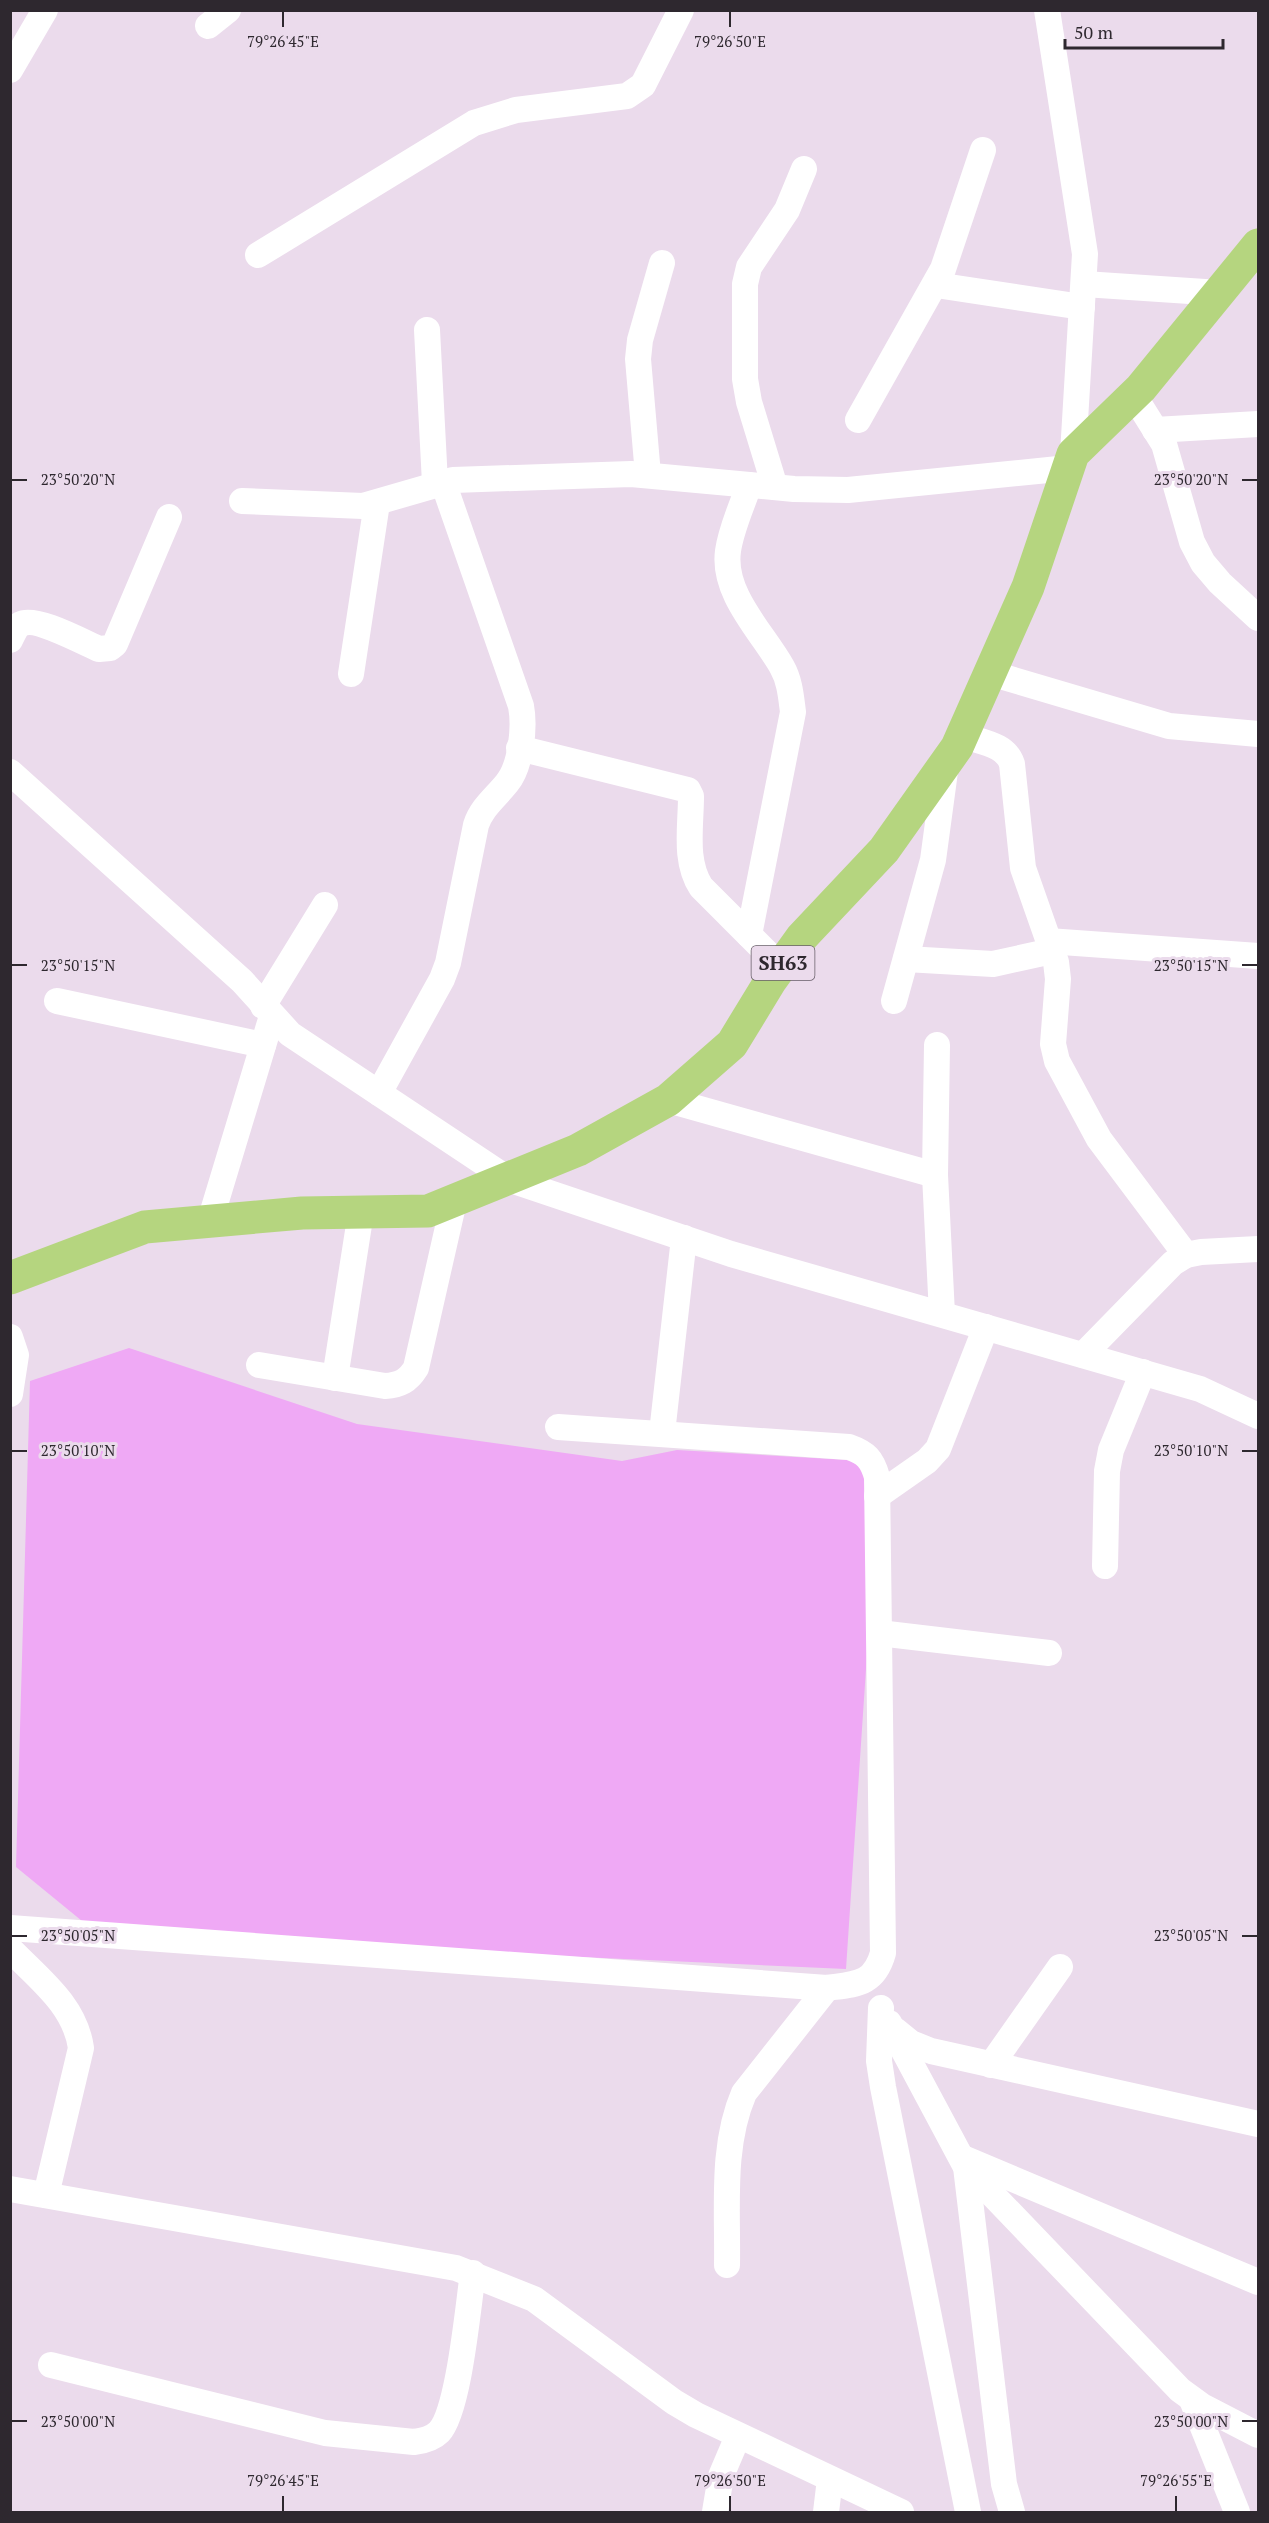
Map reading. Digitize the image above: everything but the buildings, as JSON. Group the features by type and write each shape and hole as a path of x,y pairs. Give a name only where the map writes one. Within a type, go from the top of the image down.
{"main road":[{"name":"SH63","path":"12,1273 145,1227 302,1213 428,1211 578,1149 668,1100 732,1044 802,937 885,850 954,749 1028,586 1070,461 1134,396 1258,245"}],"street":[{"path":"10,70 45,10"},
{"path":"258,255 474,123 516,110 627,96 643,85 681,10"},
{"path":"242,501 363,506 439,483 648,475 775,487 848,490 1070,461 1083,295 1084,235 1047,10"},
{"path":"858,420 936,285 984,150"},
{"path":"775,487 749,402 745,379 745,284 754,260 797,191 804,169"},
{"path":"648,475 638,359 640,340 662,263"},
{"path":"936,285 1083,295 1220,293"},
{"path":"379,1093 442,979 448,963 476,825 485,806 511,777 524,729 521,706 439,483 427,330"},
{"path":"1134,396 1170,459 1192,542 1203,563 1220,583 1258,618"},
{"path":"1155,430 1258,424"},
{"path":"748,935 793,712 791,691 783,669 734,589 728,571 728,551 749,484"},
{"path":"351,674 377,503"},
{"path":"10,640 23,622 37,623 99,649 110,648 115,644 169,517"},
{"path":"990,673 1169,726 1258,734"},
{"path":"519,748 688,790 691,796 690,863 693,875 701,887 781,967"},
{"path":"894,1001 933,860 954,749 1002,749 1009,755 1023,867 1050,946 1058,979 1053,1031 1057,1061 1099,1139 1186,1255"},
{"path":"10,772 242,981 290,1034 508,1179 684,1238 1200,1389 1258,1416"},
{"path":"210,1221 263,1045 268,1011 325,904"},
{"path":"906,959 987,964 1050,946 1258,956"},
{"path":"57,1001 263,1045"},
{"path":"937,1045 935,1175 942,1314"},
{"path":"668,1100 935,1175"},
{"path":"259,1365 385,1386 399,1385 409,1378 416,1368 454,1201"},
{"path":"335,1378 361,1212"},
{"path":"662,1432 684,1238"},
{"path":"1083,1355 1173,1263 1186,1255 1258,1250"},
{"path":"877,1496 939,1449 986,1327"},
{"path":"10,1337 16,1355 10,1394"},
{"path":"1105,1566 1109,1461 1143,1372"},
{"path":"10,1928 827,1988 867,1980 879,1967 883,1953 877,1477 873,1463 864,1452 849,1447 662,1432 558,1427"},
{"path":"879,1633 1049,1653"},
{"path":"10,1949 69,2011 80,2038 79,2062 45,2195"},
{"path":"991,2065 1060,1967"},
{"path":"867,1980 964,2163 1192,2400 1258,2435"},
{"path":"727,2265 730,2135 736,2112 744,2093 827,1988"},
{"path":"885,2016 911,2043 931,2051 1258,2124"},
{"path":"885,2016 879,2061 883,2087 968,2512"},
{"path":"964,2163 1258,2282"},
{"path":"964,2163 1004,2484 1012,2512"},
{"path":"10,2189 456,2268 473,2273 534,2299 674,2402 738,2436 901,2512"},
{"path":"51,2365 325,2433 414,2442 428,2440 438,2434 451,2411 473,2273"},
{"path":"1192,2400 1236,2512"},
{"path":"715,2512 721,2476 738,2436"},
{"path":"826,2512 830,2479"}],"shaded area":[{"path":"129,1348 357,1424 622,1461 677,1450 865,1461 876,1519 846,1969 269,1943 82,1921 16,1867 30,1381"}]}
